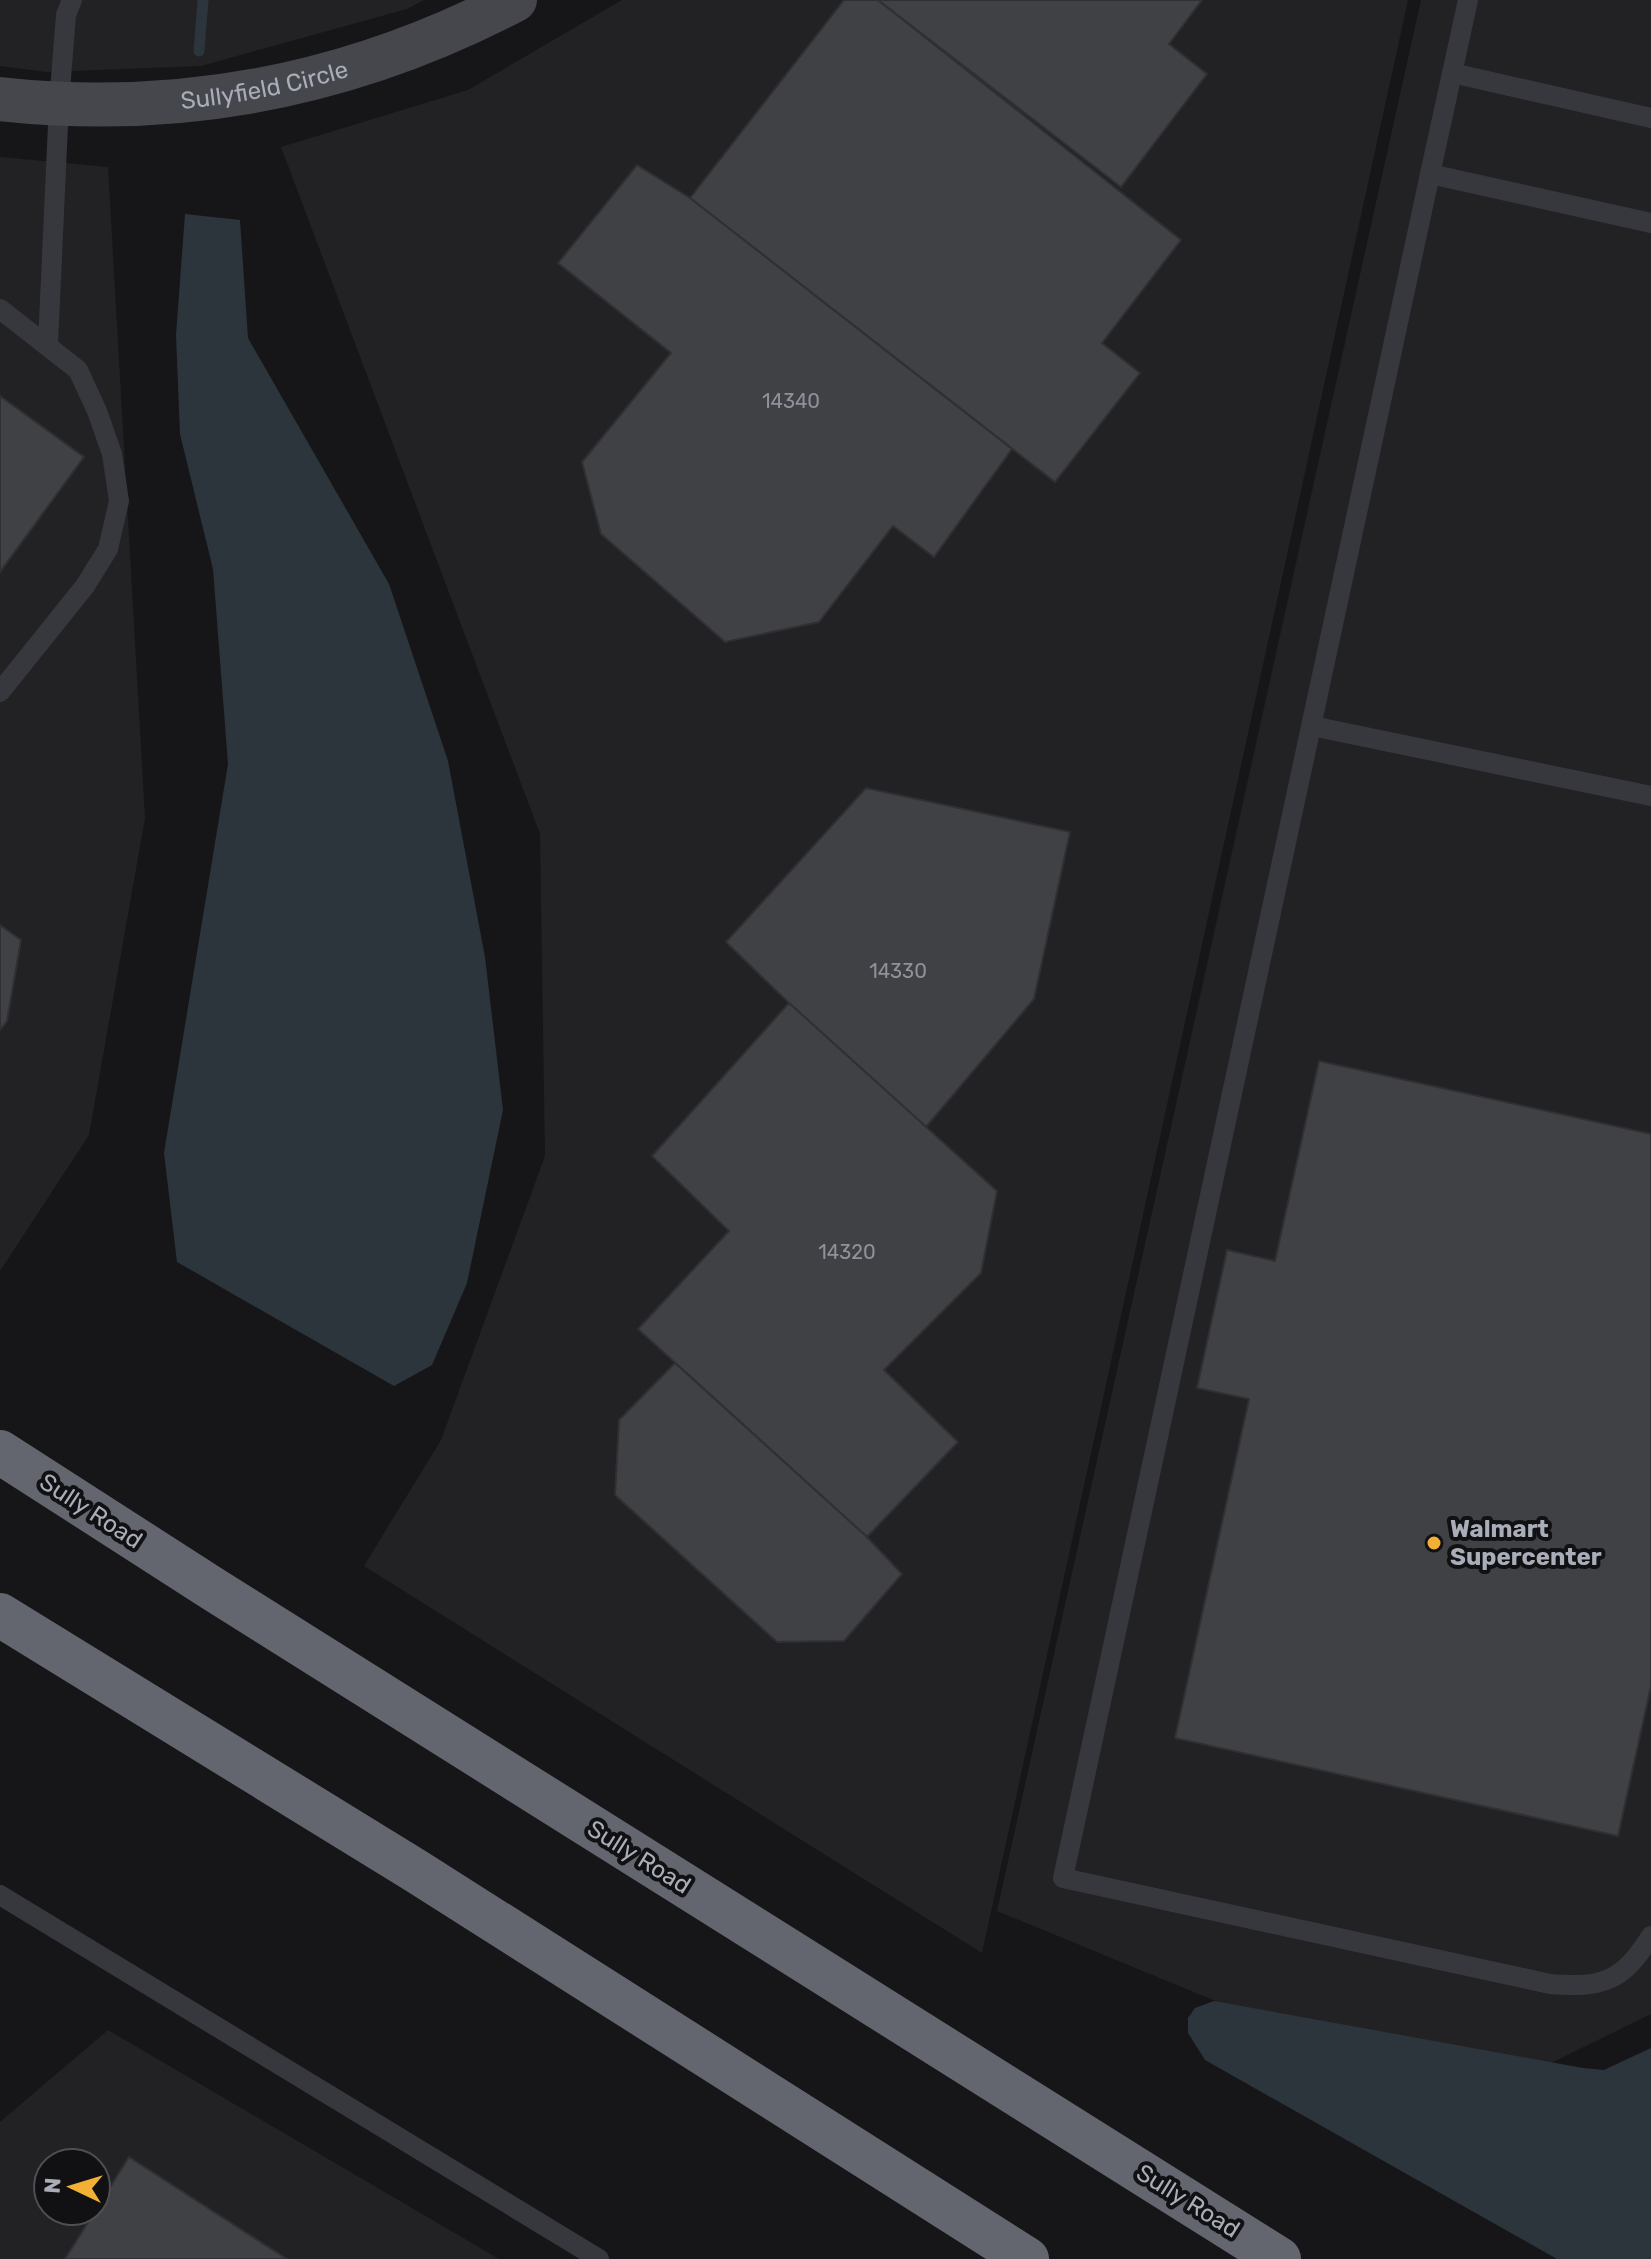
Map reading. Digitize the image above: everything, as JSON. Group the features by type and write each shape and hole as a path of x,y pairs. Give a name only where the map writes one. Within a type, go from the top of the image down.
{"highway":[{"name":"Sully Road","path":"0,1452 226,1598 1279,2259"},
{"path":"0,1615 429,1879 1027,2259"}],"street":[{"name":"Sullyfield Circle","path":"0,99 59,103 167,103 231,96 359,67 419,46 515,0"}],"lane":[{"path":"48,344 59,103 66,15 72,0"},
{"path":"1468,0 1063,1878 1550,1984 1581,1986 1605,1982 1634,1963 1651,1936"},
{"path":"1452,73 1651,118"},
{"path":"1430,174 1651,223"},
{"path":"0,309 78,370 112,454 119,501 108,549 85,586 0,692"},
{"path":"1312,726 1651,796"},
{"path":"0,1895 599,2259"}],"shaded area":[{"path":"0,0 424,0 407,9 201,66 46,72 0,66"},
{"path":"622,0 1408,0 982,1953 364,1566 441,1440 545,1156 540,834 281,147 468,90"},
{"path":"1421,0 1651,0 1651,2014 1543,2067 1247,2014 997,1911"},
{"path":"0,157 108,167 145,818 89,1135 0,1271"},
{"path":"185,214 240,220 248,338 389,584 448,761 485,957 503,1110 467,1283 432,1365 394,1386 177,1262 164,1153 228,764 213,569 180,434 176,335"},
{"path":"1214,2001 1583,2068 1604,2070 1651,2048 1651,2259 1557,2259 1205,2060 1188,2033 1188,2018 1195,2008"},
{"path":"108,2030 499,2259 0,2259 0,2122"}],"building":[{"path":"844,0 878,0 1181,240 1102,343 1140,373 1055,482 690,198"},
{"path":"878,0 1202,0 1169,44 1207,74 1121,187"},
{"path":"637,165 690,198 1012,449 934,557 893,526 819,622 725,642 601,534 582,462 671,353 558,263"},
{"path":"0,396 84,457 0,572"},
{"path":"866,788 1070,832 1034,999 926,1127 726,942"},
{"path":"0,925 21,940 7,1021 0,1030"},
{"path":"789,1003 997,1191 981,1273 884,1370 958,1442 867,1537 638,1329 729,1231 652,1156"},
{"name":"Walmart Supercenter","path":"1319,1061 1651,1134 1651,1686 1618,1836 1175,1738 1249,1399 1197,1388 1227,1250 1275,1261"},
{"path":"675,1363 867,1537 902,1574 844,1641 777,1642 615,1495 619,1420"},
{"path":"129,2157 287,2259 65,2259 85,2227 112,2227 112,2184"}],"waterway":[{"path":"199,51 203,0"}],"place":[{"name":"Walmart Supercenter","path":"1434,1543"}]}
